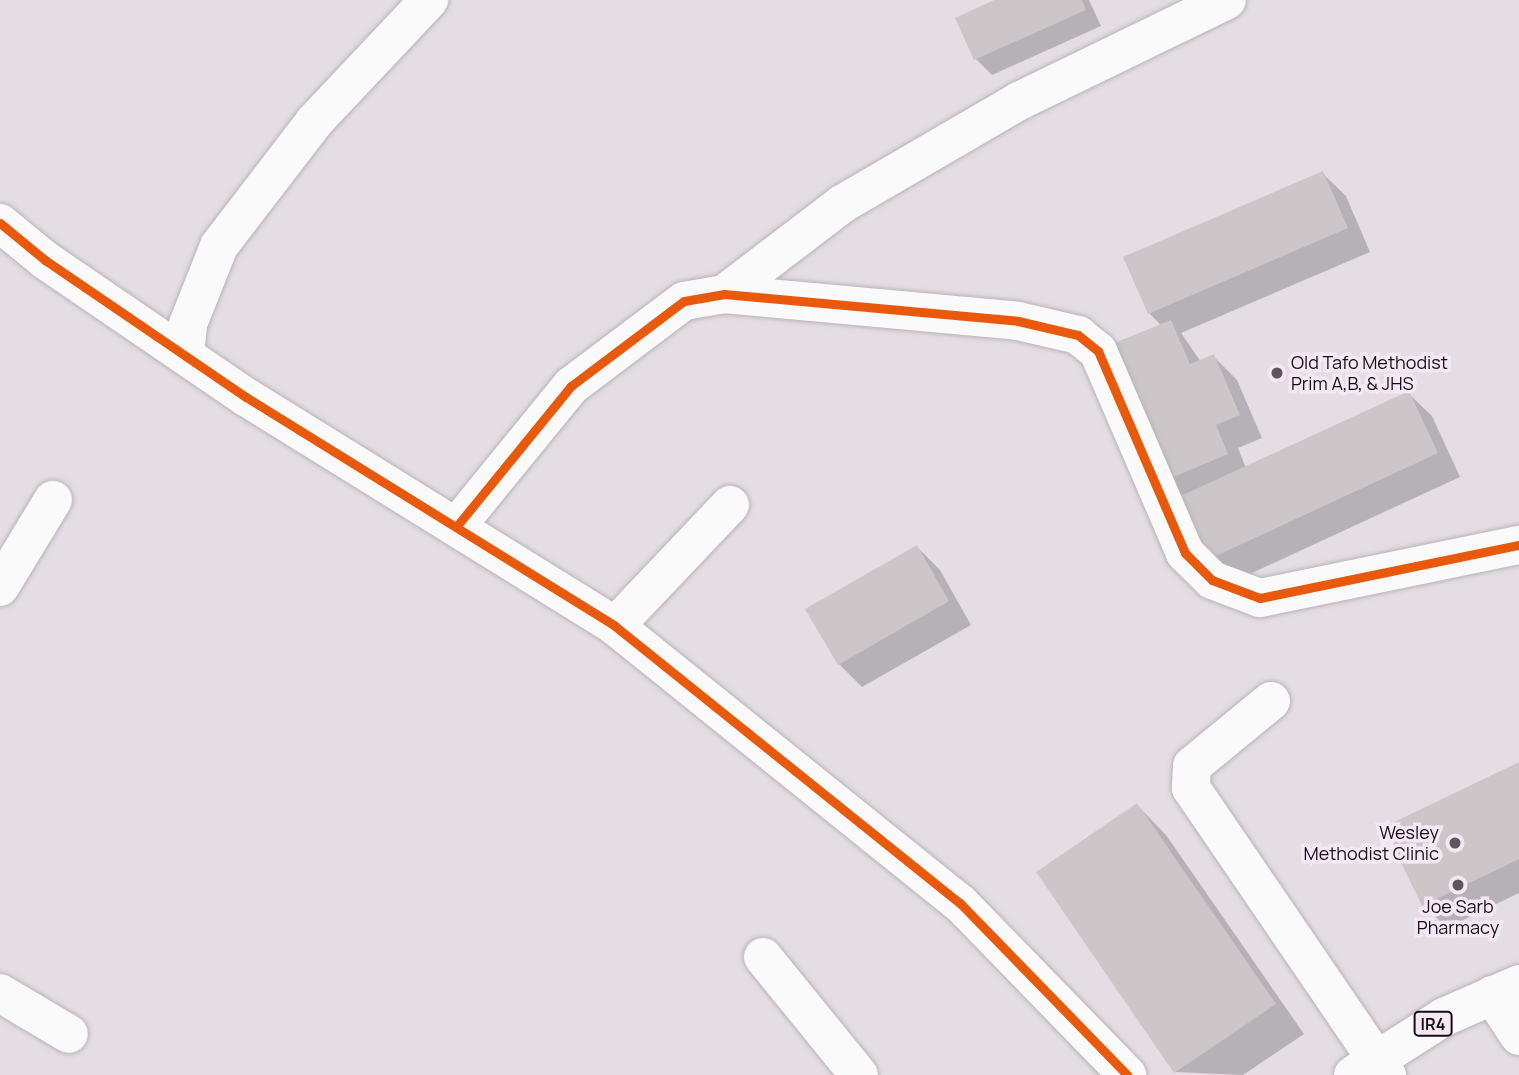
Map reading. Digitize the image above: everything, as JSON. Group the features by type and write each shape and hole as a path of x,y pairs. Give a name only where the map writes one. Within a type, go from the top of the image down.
{"street":[{"path":"185,354 188,324 219,246 314,122 429,0"},
{"path":"724,294 842,204 1019,101 1227,0"},
{"path":"0,223 45,260 185,354 615,626 960,903 1127,1075"},
{"path":"456,527 571,386 684,301 724,294 1018,321 1078,335 1098,351 1185,553 1212,580 1260,598 1519,545"},
{"path":"0,587 53,500"},
{"path":"615,626 730,505"},
{"path":"1271,701 1192,766 1191,788 1373,1069"},
{"path":"763,957 859,1075"},
{"path":"1505,989 1519,1036"},
{"name":"IR4","path":"1373,1069 1444,1017 1505,989"},
{"path":"0,993 69,1034"}],"building":[{"path":"994,0 1082,0 1086,10 974,60 955,18"},
{"path":"1323,171 1348,228 1148,314 1123,257"},
{"path":"1171,320 1190,364 1214,354 1240,415 1216,425 1228,454 1164,481 1107,346"},
{"path":"1409,391 1438,453 1203,562 1174,499"},
{"path":"917,545 949,601 838,665 805,609"},
{"name":"Wesley Methodist Clinic","path":"1519,762 1519,859 1422,906 1384,827"},
{"path":"1137,803 1276,1004 1174,1073 1036,872"}],"cycle path":[{"path":"0,223 45,260 246,397 615,626 960,903 1127,1075"},
{"path":"456,527 571,386 684,301 724,294 1018,321 1078,335 1098,351 1185,553 1212,580 1260,598 1519,545"}],"place":[{"name":"Old Tafo Methodist Prim A,B, & JHS","path":"1277,373"},
{"name":"Wesley Methodist Clinic","path":"1455,843"},
{"name":"Joe Sarb Pharmacy","path":"1458,885"}]}
